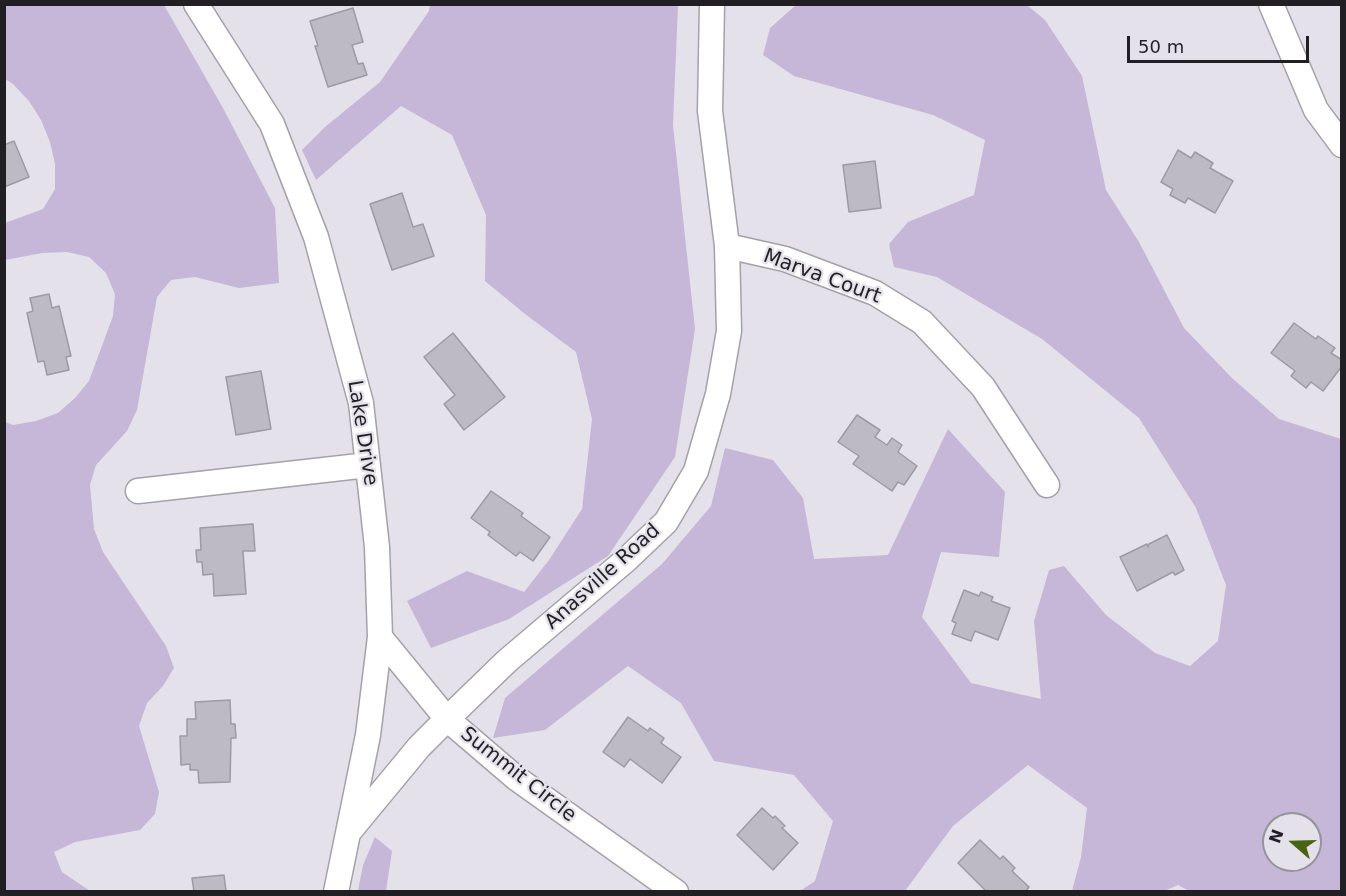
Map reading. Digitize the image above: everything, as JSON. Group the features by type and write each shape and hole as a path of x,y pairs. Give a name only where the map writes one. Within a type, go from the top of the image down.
{"street":[{"name":"Lake Drive","path":"196,4 272,124 316,237 361,403 377,547 380,638 368,735 336,891"},
{"name":"Anasville Road","path":"348,833 419,747 447,719 507,661 626,560 666,522 696,471 718,394 729,331 727,246 710,111 712,4"},
{"path":"1271,4 1316,110 1341,145"},
{"name":"Marva Court","path":"727,246 784,259 875,293 922,322 983,387 1047,485"},
{"path":"138,491 368,465"},
{"name":"Summit Circle","path":"380,638 447,719 516,778 676,891"}],"shaded area":[{"path":"5,4 164,5 223,108 275,208 279,283 239,288 195,277 171,280 157,297 137,410 127,431 96,465 90,485 94,529 103,552 166,646 174,668 163,686 147,703 139,726 159,792 155,814 140,830 75,842 54,852 62,872 90,891 5,891 5,422 13,425 36,421 58,413 75,398 89,381 113,316 115,294 106,273 89,257 67,252 42,253 5,260 5,223 43,209 55,189 55,164 50,142 41,120 29,101 5,79"},
{"path":"430,5 678,5 673,125 695,329 675,457 608,556 509,619 431,648 407,601 467,571 524,592 549,560 582,509 592,419 576,352 485,281 486,215 452,135 401,106 316,180 302,150 325,127 380,82 429,11"},
{"path":"796,5 1027,5 1045,20 1082,76 1106,190 1139,242 1184,328 1232,378 1279,419 1341,439 1341,891 1191,892 1178,885 1164,891 1072,891 1081,857 1087,808 1028,765 953,826 905,891 800,891 815,881 833,821 794,775 714,761 681,703 628,666 545,730 493,738 505,698 662,564 711,506 725,448 773,460 803,498 814,559 888,555 948,429 1005,492 999,557 941,552 922,617 971,683 1041,699 1034,621 1049,570 1064,566 1106,615 1155,653 1190,666 1218,641 1226,585 1196,508 1139,418 1042,339 937,277 894,267 889,244 908,222 974,195 985,140 933,115 794,76 763,55 770,28"},
{"path":"375,837 392,851 386,891 358,891 363,865"}],"building":[{"path":"353,8 363,42 352,45 358,64 363,63 367,75 328,87 310,21"},
{"path":"14,141 29,177 4,187 4,145"},
{"path":"1178,150 1191,158 1195,152 1213,163 1210,168 1233,181 1215,213 1188,198 1185,203 1170,195 1173,189 1161,182"},
{"path":"875,161 881,208 849,212 843,165"},
{"path":"402,193 413,227 423,224 434,256 392,270 370,204"},
{"path":"49,294 52,308 59,306 71,356 66,357 69,370 47,375 44,361 38,362 27,313 33,311 30,298"},
{"path":"1294,323 1316,339 1318,336 1335,348 1331,353 1342,360 1342,366 1323,391 1311,382 1306,388 1291,376 1295,371 1271,353"},
{"path":"453,333 505,397 464,430 444,404 455,395 424,357"},
{"path":"261,371 271,429 236,435 226,377"},
{"path":"857,415 880,430 875,437 887,445 892,438 902,445 898,452 917,466 904,485 898,482 892,491 853,464 859,456 838,442"},
{"path":"491,491 523,513 521,516 550,537 533,561 520,552 516,556 488,535 490,532 471,518"},
{"path":"253,524 255,551 243,551 246,594 214,596 213,574 203,575 202,562 197,562 196,550 201,550 200,528"},
{"path":"1167,535 1184,570 1175,575 1173,572 1137,591 1120,557 1147,544 1148,547 1149,544"},
{"path":"964,590 979,596 981,592 993,597 991,601 1010,608 998,640 975,631 971,641 952,634 956,623 952,621"},
{"path":"230,700 231,724 235,724 236,738 231,738 230,782 199,783 198,770 190,770 190,764 181,765 180,736 187,736 187,719 196,719 195,702"},
{"path":"628,717 648,731 650,728 664,738 661,743 681,757 662,783 630,759 624,767 603,752"},
{"path":"762,808 773,818 775,816 785,826 782,828 798,843 773,870 737,835"},
{"path":"980,840 1000,859 1003,856 1015,868 1012,871 1029,887 1025,892 987,892 958,863"},
{"path":"224,875 226,891 232,892 194,892 192,878"}]}
